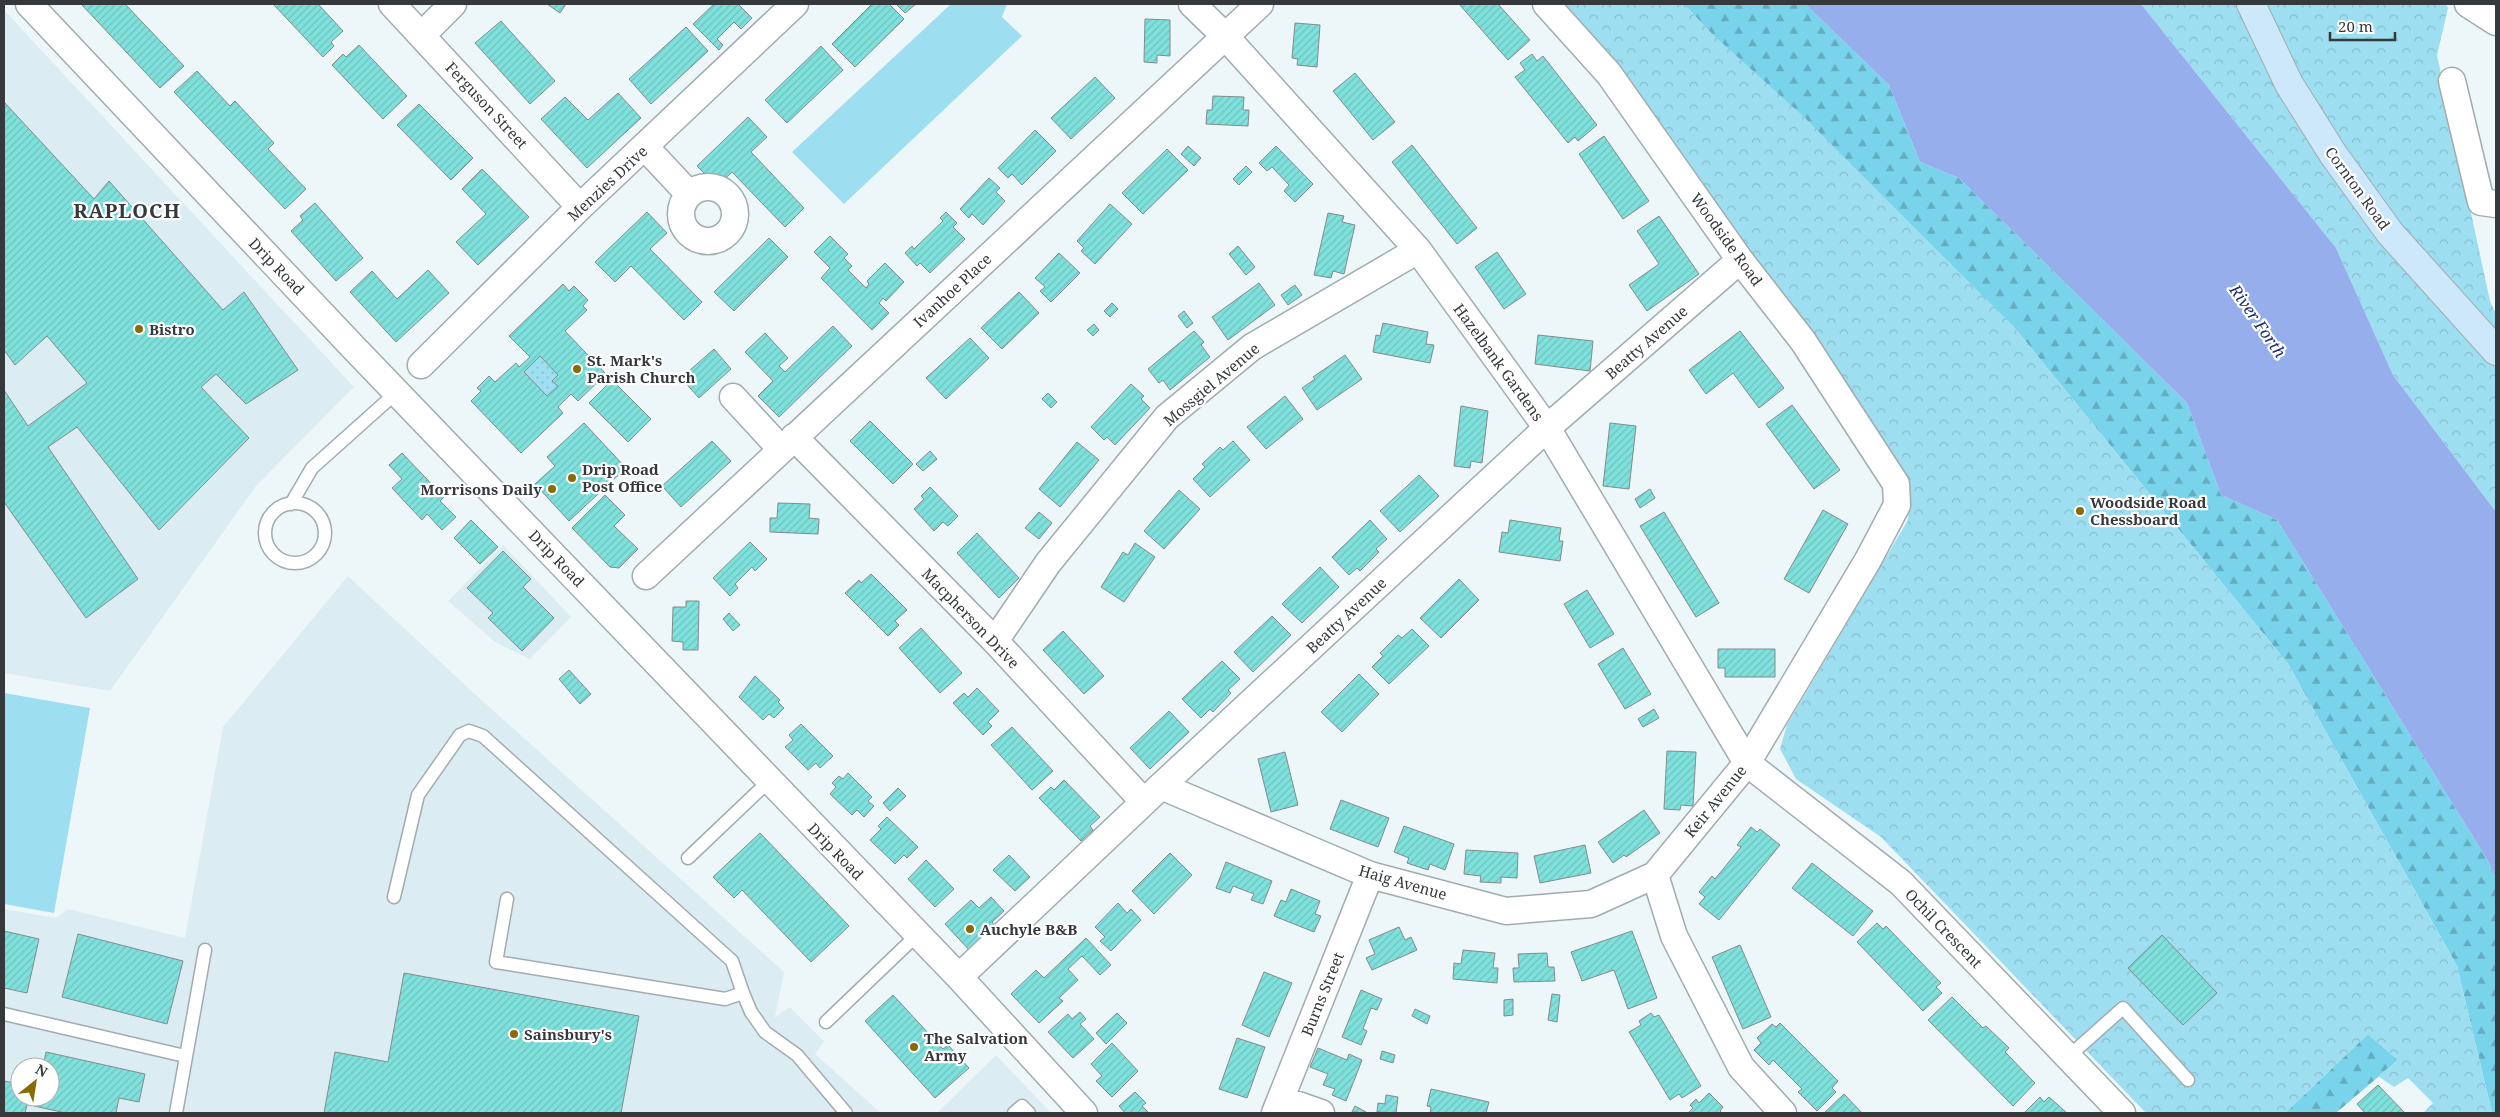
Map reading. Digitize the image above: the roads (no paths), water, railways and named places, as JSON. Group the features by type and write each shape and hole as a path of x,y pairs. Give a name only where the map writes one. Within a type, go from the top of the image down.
{"main road":[{"name":"Cornton Road","path":"2251,4 2289,84 2333,154 2390,233 2496,351"}],"street":[{"name":"Drip Road","path":"29,4 396,392 959,977 1084,1113"},
{"name":"Ferguson Street","path":"392,4 580,207"},
{"path":"422,36 453,4"},
{"name":"Hazelbank Gardens","path":"1192,4 1225,36 1418,250 1548,428 1747,763"},
{"name":"Ivanhoe Place","path":"646,576 1260,4"},
{"name":"Woodside Road","path":"1546,4 1609,74 1740,260 1803,341 1896,484"},
{"path":"2468,4 2496,22"},
{"name":"Menzies Drive","path":"421,365 580,207 646,148 787,6"},
{"path":"2452,81 2481,202 2496,204"},
{"path":"646,148 689,194"},
{"name":"Mossgiel Avenue","path":"994,641 1048,563 1167,417 1252,347 1418,250"},
{"name":"Beatty Avenue","path":"959,977 1152,794 1548,428 1740,260"},
{"name":"Macpherson Drive","path":"733,397 787,443 1152,794"},
{"name":"Keir Avenue","path":"1655,875 1747,763 1868,560 1897,506 1896,484"},
{"name":"Ochil Crescent","path":"1747,763 1901,883 2122,1113"},
{"name":"Haig Avenue","path":"1152,794 1370,875 1506,911 1591,904 1655,875"},
{"name":"Burns Street","path":"1278,1106 1370,875"},
{"path":"1655,875 1674,936 1741,1067 1783,1113"},
{"path":"1278,1106 1321,1113"}],"lane":[{"path":"291,504 310,507 318,514 325,531 320,550 314,557 296,563 279,558 267,544 266,535 270,518 275,511 291,504 312,468 396,392"},
{"path":"394,897 418,795 460,735 469,731 483,736 732,961 751,1012 765,1032 797,1055 846,1113"},
{"path":"688,858 769,781"},
{"path":"507,899 496,962 725,999 743,993"},
{"path":"826,1022 918,934"},
{"path":"176,1113 205,950"},
{"path":"2068,1057 2123,1008 2188,1080"},
{"path":"4,1014 185,1056"},
{"path":"1014,1113 1022,1106 1028,1113"}],"water":[{"name":"River Forth","path":"1805,4 2141,4 2336,248 2393,375 2496,512 2496,879 2488,861 2277,520 2221,495 2187,403 1959,178 1920,162 1889,85"}],"place":[{"name":"Bistro","path":"139,329"},
{"name":"St. Mark's Parish Church","path":"577,369"},
{"name":"Drip Road Post Office","path":"572,478"},
{"name":"Morrisons Daily","path":"552,489"},
{"name":"Woodside Road Chessboard","path":"2080,511"},
{"name":"Auchyle B&B","path":"970,929"},
{"name":"Sainsbury's","path":"514,1034"},
{"name":"The Salvation Army","path":"914,1047"}],"district":[{"name":"RAPLOCH","path":"127,210"}]}
